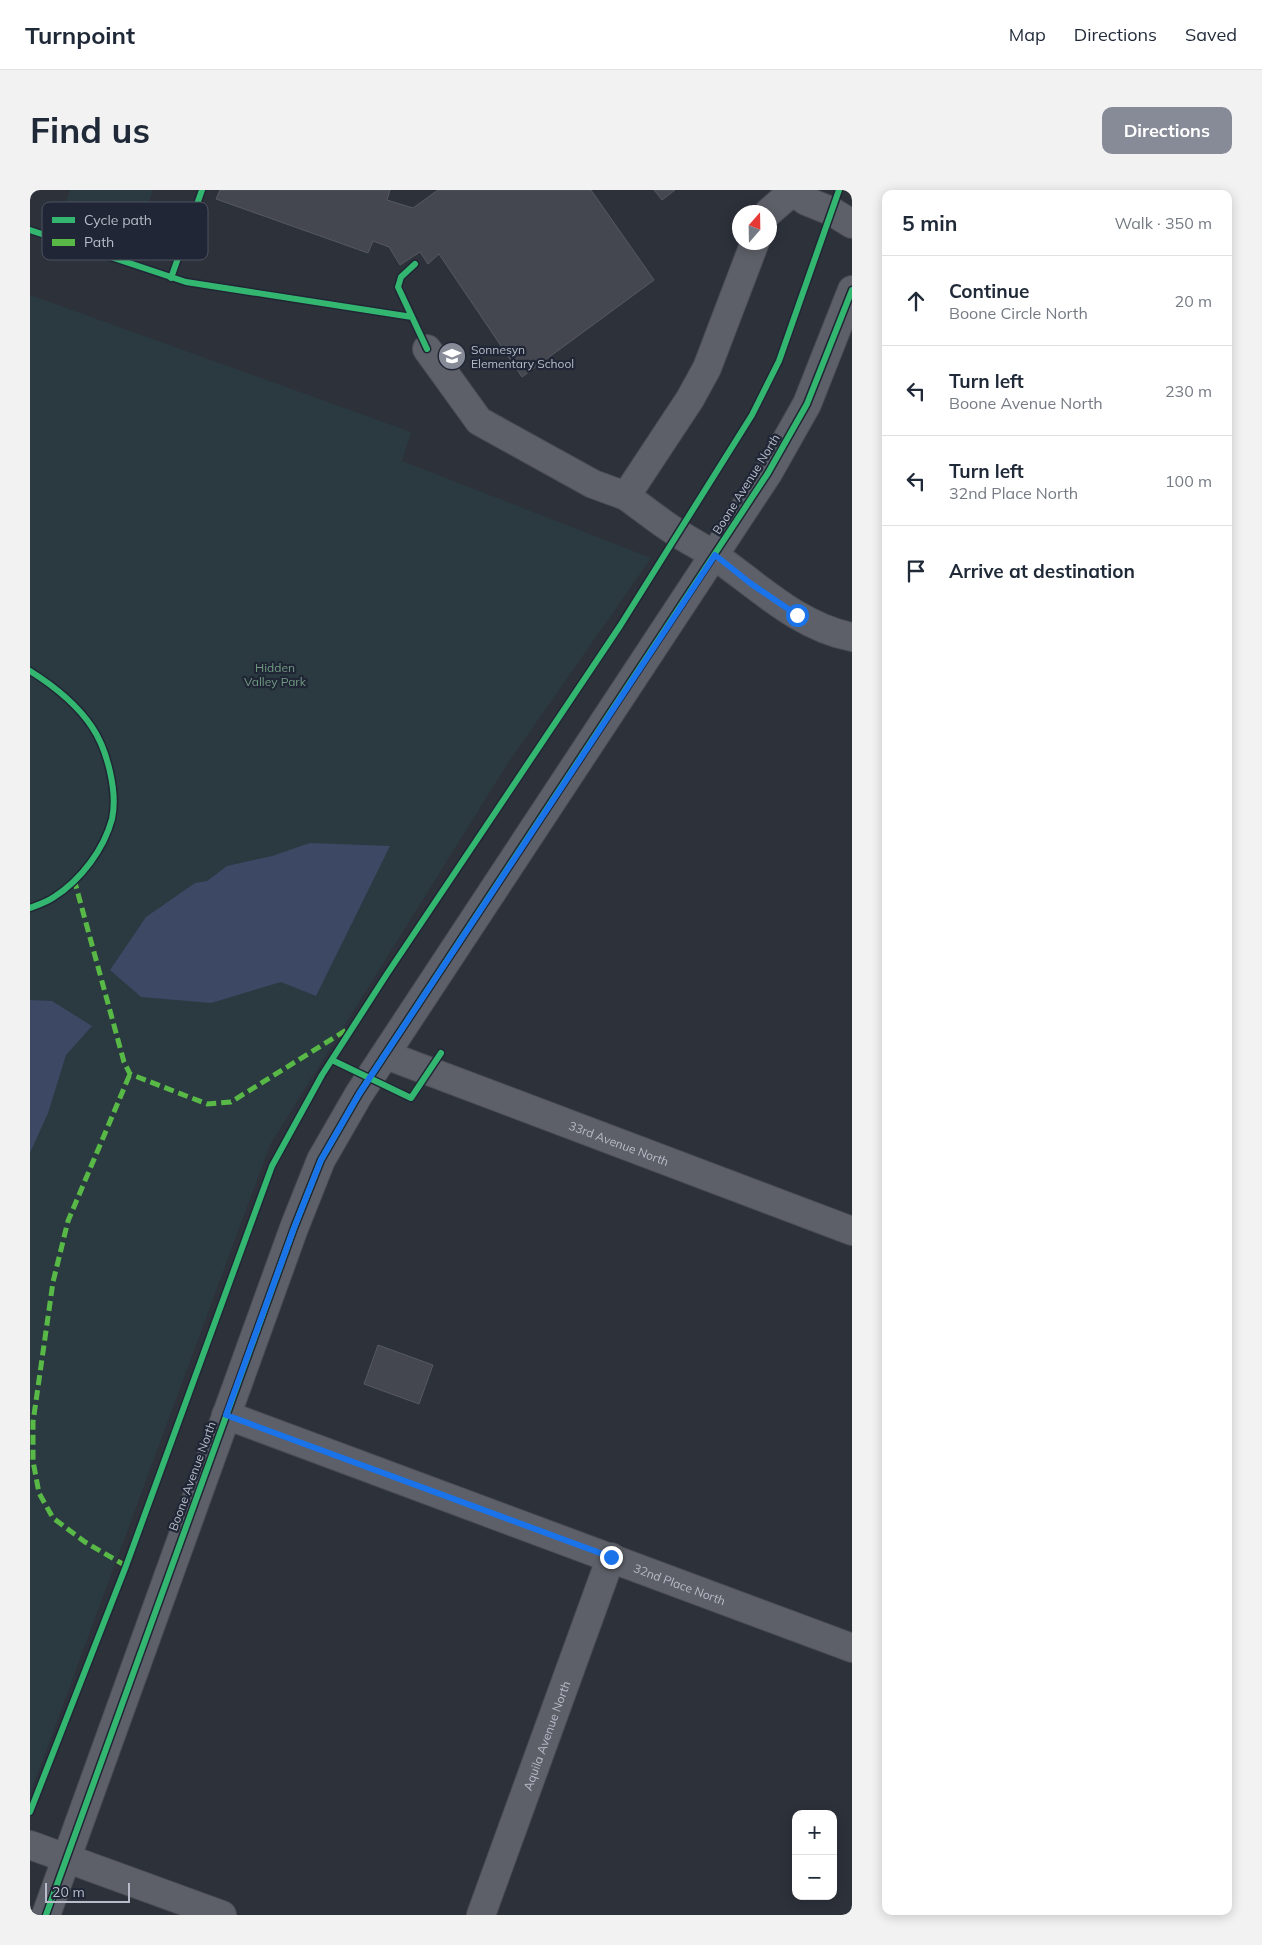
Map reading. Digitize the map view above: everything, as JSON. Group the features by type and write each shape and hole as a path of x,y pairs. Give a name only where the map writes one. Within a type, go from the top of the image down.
{"street":[{"path":"776,205 791,191 852,224"},
{"path":"626,496 690,399 707,368 752,250"},
{"name":"Boone Avenue North","path":"46,1915 294,1228 321,1160 359,1094 768,473 807,404 852,290"},
{"path":"427,349 479,421 593,484 626,496 678,534 715,555 750,583 797,615 842,635 852,637"},
{"name":"33rd Avenue North","path":"386,1055 852,1231"},
{"name":"32nd Place North","path":"226,1415 852,1648"},
{"name":"Aquila Avenue North","path":"481,1915 611,1557"},
{"path":"30,1845 222,1915"}],"green space":[{"path":"70,190 153,190 149,202 66,202"},
{"name":"Hidden Valley Park","path":"30,295 411,432 402,461 651,558 508,763 270,1145 30,1794"}],"water":[{"path":"310,843 390,846 316,996 281,982 211,1003 141,997 110,970 146,917 195,883 207,881 227,866 272,856"},
{"path":"30,1000 52,1001 92,1026 66,1055 48,1113 30,1153"}],"building":[{"path":"220,190 390,190 387,200 413,208 438,190 591,190 654,280 522,377 439,254 428,264 420,252 400,265 389,247 373,241 368,253 216,199"},
{"path":"654,190 675,190 662,200"},
{"path":"378,1345 433,1365 419,1404 364,1384"}],"marked path":[{"path":"74,879 124,1062 130,1074 207,1104 231,1102 348,1029"},
{"path":"126,1566 85,1542 53,1518 39,1493 33,1461 33,1422 53,1282 68,1221 130,1074"}],"cycle path":[{"path":"198,202 202,190"},
{"path":"30,1812 126,1566 272,1166 322,1075 387,974 620,626 752,415 779,361 839,190"},
{"path":"30,230 42,234"},
{"path":"120,260 186,282 412,317"},
{"path":"171,278 177,260"},
{"path":"415,264 401,277 398,287 427,349"},
{"path":"46,1915 294,1228 321,1160 359,1094 768,473 807,404 852,290"},
{"path":"30,671 64,696 86,718 97,736 107,759 114,796 112,819 103,841 90,863 64,890 30,908"},
{"path":"332,1060 411,1098 441,1053"}],"place":[{"name":"Sonnesyn Elementary School","path":"452,356"}],"route":[{"path":"611,1557 226,1415 294,1228 321,1160 369,1078 715,555 750,583 797,615"}]}
